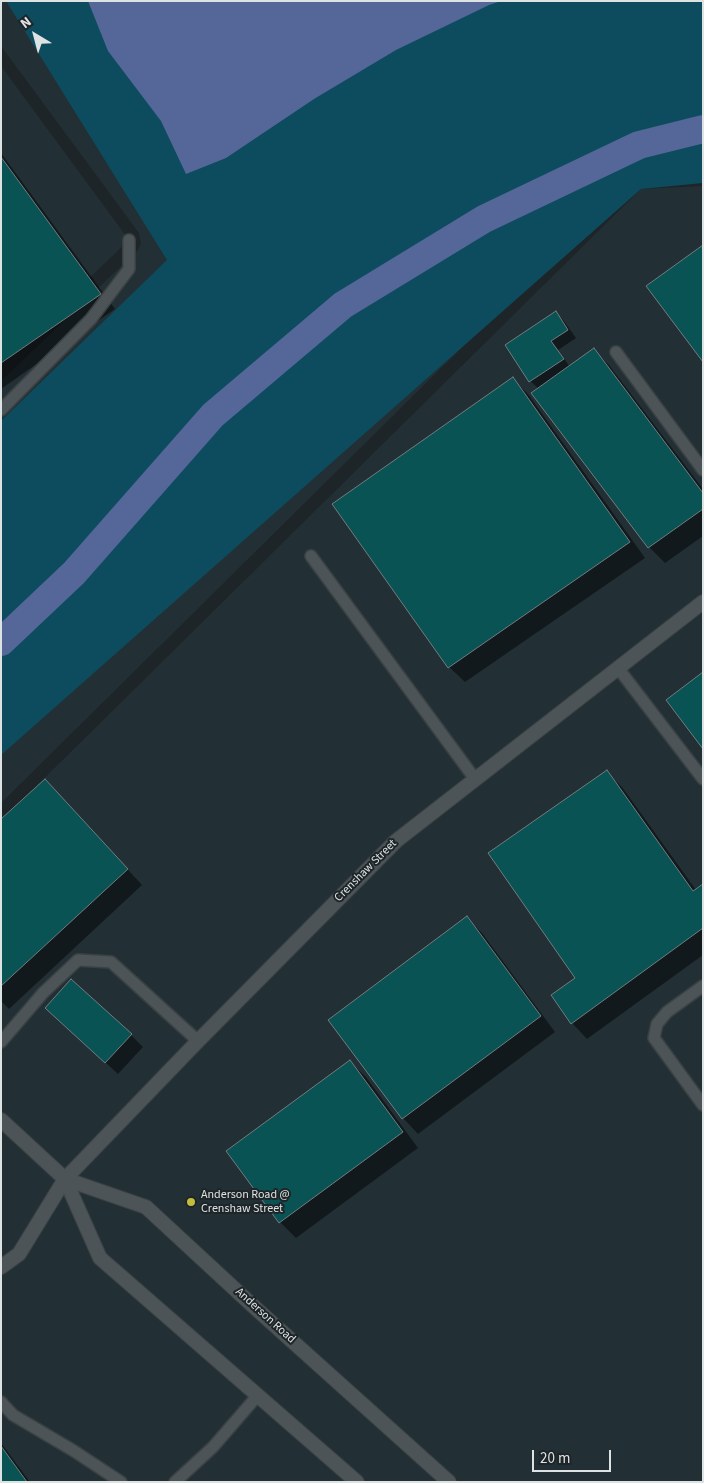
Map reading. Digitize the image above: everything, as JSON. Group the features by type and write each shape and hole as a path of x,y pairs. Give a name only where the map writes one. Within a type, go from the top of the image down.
{"main road":[{"name":"Crenshaw Street","path":"1,1267 20,1254 65,1179 396,840 703,602"},
{"name":"Anderson Road","path":"1,1120 65,1179 100,1258 358,1482"},
{"name":"Anderson Road","path":"65,1179 146,1207 449,1482"}],"lane":[{"path":"1,410 91,319 129,269 130,240"},
{"path":"616,352 703,470"},
{"path":"311,556 476,779"},
{"path":"618,668 703,779"},
{"path":"1,1042 43,993 78,960 111,962 198,1041"},
{"path":"703,986 667,1012 658,1024 654,1038 703,1105"},
{"path":"175,1482 213,1447 258,1395"},
{"path":"1,1402 14,1415 121,1482"}],"shaded area":[{"path":"1,1 74,1 221,283 1,479 1,381 138,250 141,244 139,233 1,46"},
{"path":"6,1 703,1 703,183 641,189 1,755 1,421 167,260"},
{"path":"88,1 501,1 396,50 314,99 226,158 186,174 161,121 108,51"},
{"path":"1,66 129,240 1,363"},
{"path":"703,186 703,1482 1,1482 1,821 641,189"},
{"path":"593,218 1,803 1,689"}],"building":[{"path":"1,157 101,294 1,363"},
{"path":"703,245 703,362 646,286"},
{"path":"556,311 568,330 551,341 564,359 529,382 505,345"},
{"path":"594,348 703,493 703,509 648,548 531,393"},
{"path":"513,377 630,542 448,668 332,504"},
{"path":"703,672 703,749 666,700"},
{"path":"607,770 693,891 703,884 703,928 571,1024 551,995 575,978 488,853"},
{"path":"45,779 128,869 1,986 1,819"},
{"path":"467,916 541,1016 402,1119 328,1020"},
{"path":"71,979 132,1034 105,1063 45,1008"},
{"path":"350,1060 403,1132 279,1223 226,1151"},
{"path":"1,1446 27,1482 1,1482"}],"waterway":[{"path":"1,642 74,573 213,415 343,305 484,219 639,145 703,129"}],"place":[{"name":"Anderson Road @ Crenshaw Street","path":"191,1202"}]}
